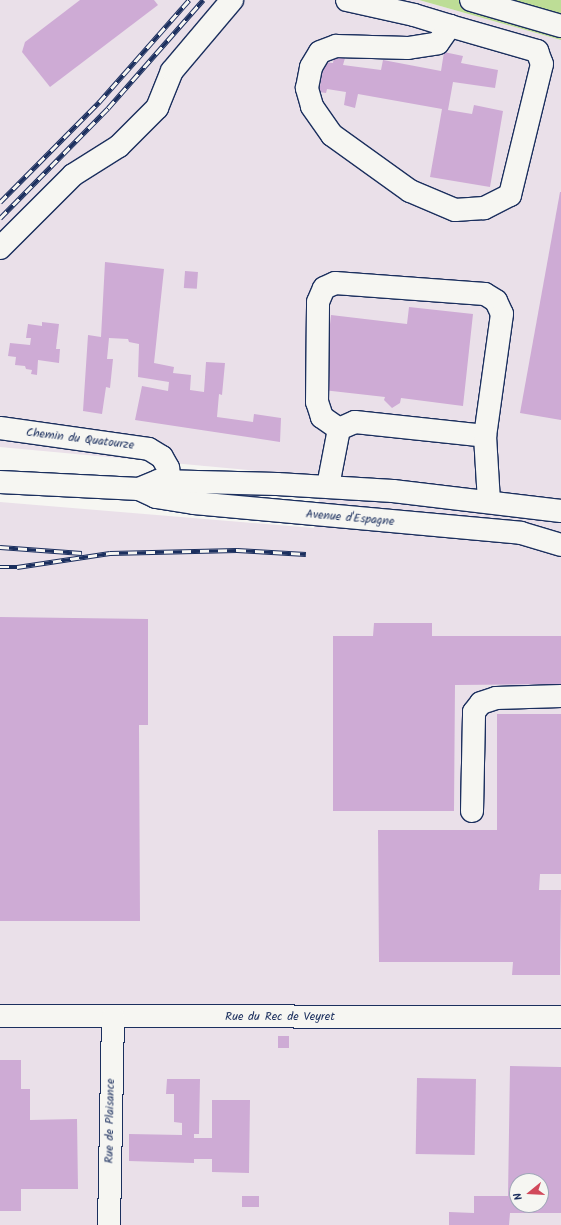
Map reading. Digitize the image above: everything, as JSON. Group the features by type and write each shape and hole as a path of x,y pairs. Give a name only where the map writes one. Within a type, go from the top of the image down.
{"street":[{"path":"0,248 73,175 119,146 157,108 172,71 232,0"},
{"path":"347,0 450,26 538,51 542,64 510,195 484,208 455,210 410,191 332,135 312,106 307,88 311,67 320,52 336,46 408,48 438,43 450,26"},
{"path":"471,0 561,26"},
{"path":"339,429 322,417 317,402 318,302 324,288 335,283 485,294 496,301 502,314 485,436 489,502"},
{"path":"339,429 355,422 485,436"},
{"name":"Chemin du Quatourze","path":"0,428 138,446 162,457 172,490"},
{"path":"328,486 339,429"},
{"name":"Avenue d'Espagne","path":"0,482 139,489 156,497 172,490 328,486 489,502 561,511"},
{"name":"Avenue d'Espagne","path":"172,490 521,533 561,545"},
{"path":"472,811 474,712 481,703 496,698 561,696"},
{"name":"Rue du Rec de Veyret","path":"0,1016 561,1018"},
{"name":"Rue de Plaisance","path":"109,1225 113,1017"}],"shaded area":[{"path":"0,0 419,0 561,40 561,1225 0,1225 0,502 314,528 323,477 0,447"}],"green space":[{"path":"419,0 561,0 561,40"}],"building":[{"path":"80,0 154,0 158,5 50,87 22,52 25,42"},
{"path":"444,52 463,56 461,63 498,70 495,88 453,82 448,110 472,114 474,105 503,111 490,187 430,177 442,109 358,94 355,108 344,105 346,92 327,89 326,93 319,92 324,62 333,63 334,56 345,58 343,65 381,70 383,60 441,71"},
{"path":"561,192 561,420 520,413"},
{"path":"105,262 164,269 154,363 174,367 173,373 191,375 190,390 204,392 206,362 225,363 222,395 219,394 217,417 253,422 254,414 281,418 280,442 135,420 142,386 168,391 169,382 138,377 139,344 129,342 128,339 109,338 107,359 113,359 110,388 106,387 102,414 83,411 88,335 101,337"},
{"path":"185,271 198,272 197,289 184,288"},
{"path":"409,307 473,314 463,406 401,398 400,403 392,408 384,400 385,397 323,390 331,315 407,324"},
{"path":"42,322 59,324 56,349 60,349 59,363 38,360 37,375 31,374 32,370 26,369 25,366 15,365 16,357 8,356 10,343 30,345 31,338 26,338 28,324 42,326"},
{"path":"0,617 148,619 148,725 139,725 140,921 0,921"},
{"path":"374,623 432,623 432,636 561,636 561,684 455,685 454,811 333,811 333,636 373,636"},
{"path":"497,714 561,714 561,874 540,874 539,890 561,890 560,975 512,975 513,962 379,962 378,830 497,830"},
{"path":"278,1036 289,1036 289,1048 278,1048"},
{"path":"0,1060 21,1060 21,1089 30,1089 30,1120 77,1119 78,1189 21,1189 21,1211 0,1211"},
{"path":"510,1066 561,1067 561,1213 549,1213 549,1173 509,1173 509,1225 449,1225 449,1212 474,1213 474,1196 508,1196"},
{"path":"417,1078 476,1079 475,1155 416,1154"},
{"path":"167,1079 200,1079 199,1134 194,1134 194,1138 212,1138 212,1100 250,1100 249,1173 212,1172 212,1159 194,1159 194,1163 129,1161 129,1134 182,1135 182,1123 174,1122 174,1094 166,1094"},
{"path":"242,1196 259,1196 259,1207 242,1207"}],"railway":[{"path":"0,202 99,102 189,0"},
{"path":"0,218 108,108 203,0"},
{"path":"0,547 82,553"},
{"path":"0,567 17,567 110,553 237,550 306,554"}]}
